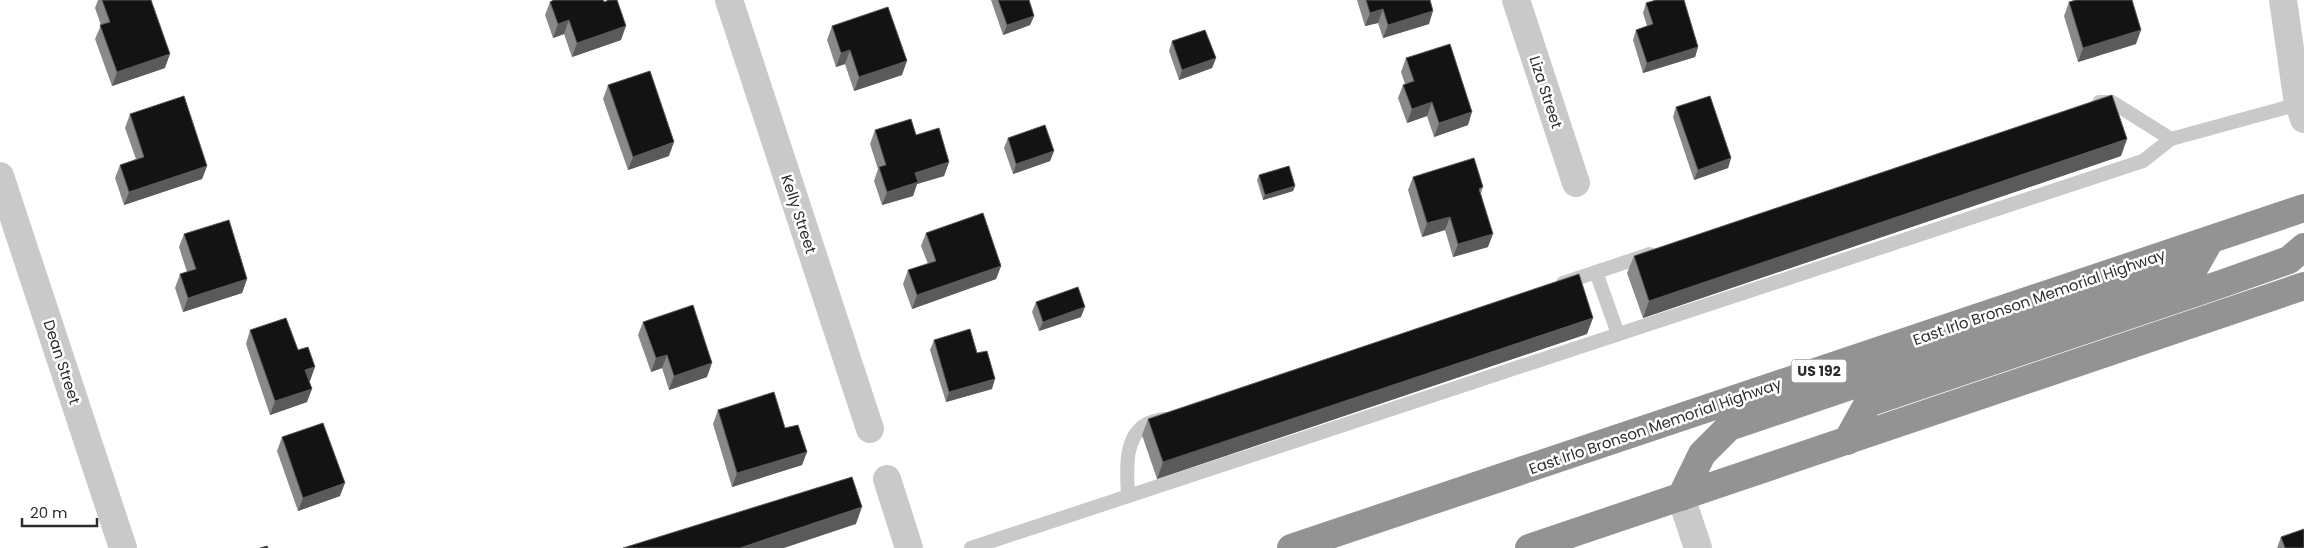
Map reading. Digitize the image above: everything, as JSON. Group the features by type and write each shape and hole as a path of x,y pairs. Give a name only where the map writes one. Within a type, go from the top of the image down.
{"highway":[{"name":"East Irlo Bronson Memorial Highway","path":"1291,548 2304,208"},
{"path":"1681,497 1702,454 1729,427 2193,270 2210,240"},
{"path":"1847,441 1868,403 2272,266 2288,260 2304,247"},
{"path":"1529,548 2304,286"}],"street":[{"name":"Kelly Street","path":"729,0 870,428"},
{"name":"Liza Street","path":"1516,0 1576,183"},
{"path":"2283,0 2302,111"},
{"name":"Dean Street","path":"0,176 123,548"},
{"path":"887,479 909,548"},
{"path":"1681,497 1698,548"}],"lane":[{"path":"2083,107 2103,101 2112,102 2171,139"},
{"path":"971,548 2143,161 2171,139 2302,111"},
{"path":"1549,288 1662,250"},
{"path":"1596,272 1618,334"},
{"path":"1128,496 1127,468 1130,446 1136,434 1146,424 1180,413"}],"building":[{"path":"102,0 151,0 170,54 117,72 100,25 110,22"},
{"path":"554,0 603,0 604,2 617,0 626,26 577,43 569,20 558,24 550,2"},
{"path":"998,0 1029,0 1034,16 1007,25"},
{"path":"1366,0 1430,0 1433,11 1388,25 1383,9 1370,13"},
{"path":"1656,0 1684,0 1698,47 1647,63 1636,30 1653,24 1646,3"},
{"path":"2076,0 2132,0 2141,30 2083,48 2069,2"},
{"path":"888,7 907,61 859,77 850,50 841,53 832,26"},
{"path":"1205,30 1216,58 1182,70 1172,41"},
{"path":"1450,44 1472,112 1439,123 1432,102 1412,109 1403,85 1414,81 1406,58"},
{"path":"650,71 674,142 633,157 608,85"},
{"path":"2112,95 2127,139 1649,301 1634,256"},
{"path":"184,96 207,166 129,192 120,165 144,157 130,114"},
{"path":"1710,96 1731,158 1698,170 1676,107"},
{"path":"911,119 916,135 939,128 949,162 915,173 918,182 887,192 879,167 886,165 875,130"},
{"path":"1045,125 1054,151 1016,164 1008,138"},
{"path":"1474,158 1483,187 1479,189 1493,234 1458,244 1450,217 1427,223 1413,177"},
{"path":"1289,166 1295,186 1265,195 1259,175"},
{"path":"983,213 1001,266 917,295 908,270 936,261 926,233"},
{"path":"229,220 247,279 188,298 180,274 196,269 184,234"},
{"path":"1579,274 1593,318 1163,462 1148,419"},
{"path":"1078,287 1085,307 1043,322 1036,302"},
{"path":"693,305 712,363 674,376 667,355 656,358 643,322"},
{"path":"286,318 298,350 308,347 315,367 305,370 312,389 275,401 250,330"},
{"path":"970,329 977,353 987,351 995,379 949,392 934,340"},
{"path":"774,392 785,428 798,425 807,452 737,473 718,410"},
{"path":"323,423 345,483 303,498 282,437"},
{"path":"852,477 862,507 740,548 623,548"},
{"path":"2304,529 2304,548 2285,548 2281,537"}]}
